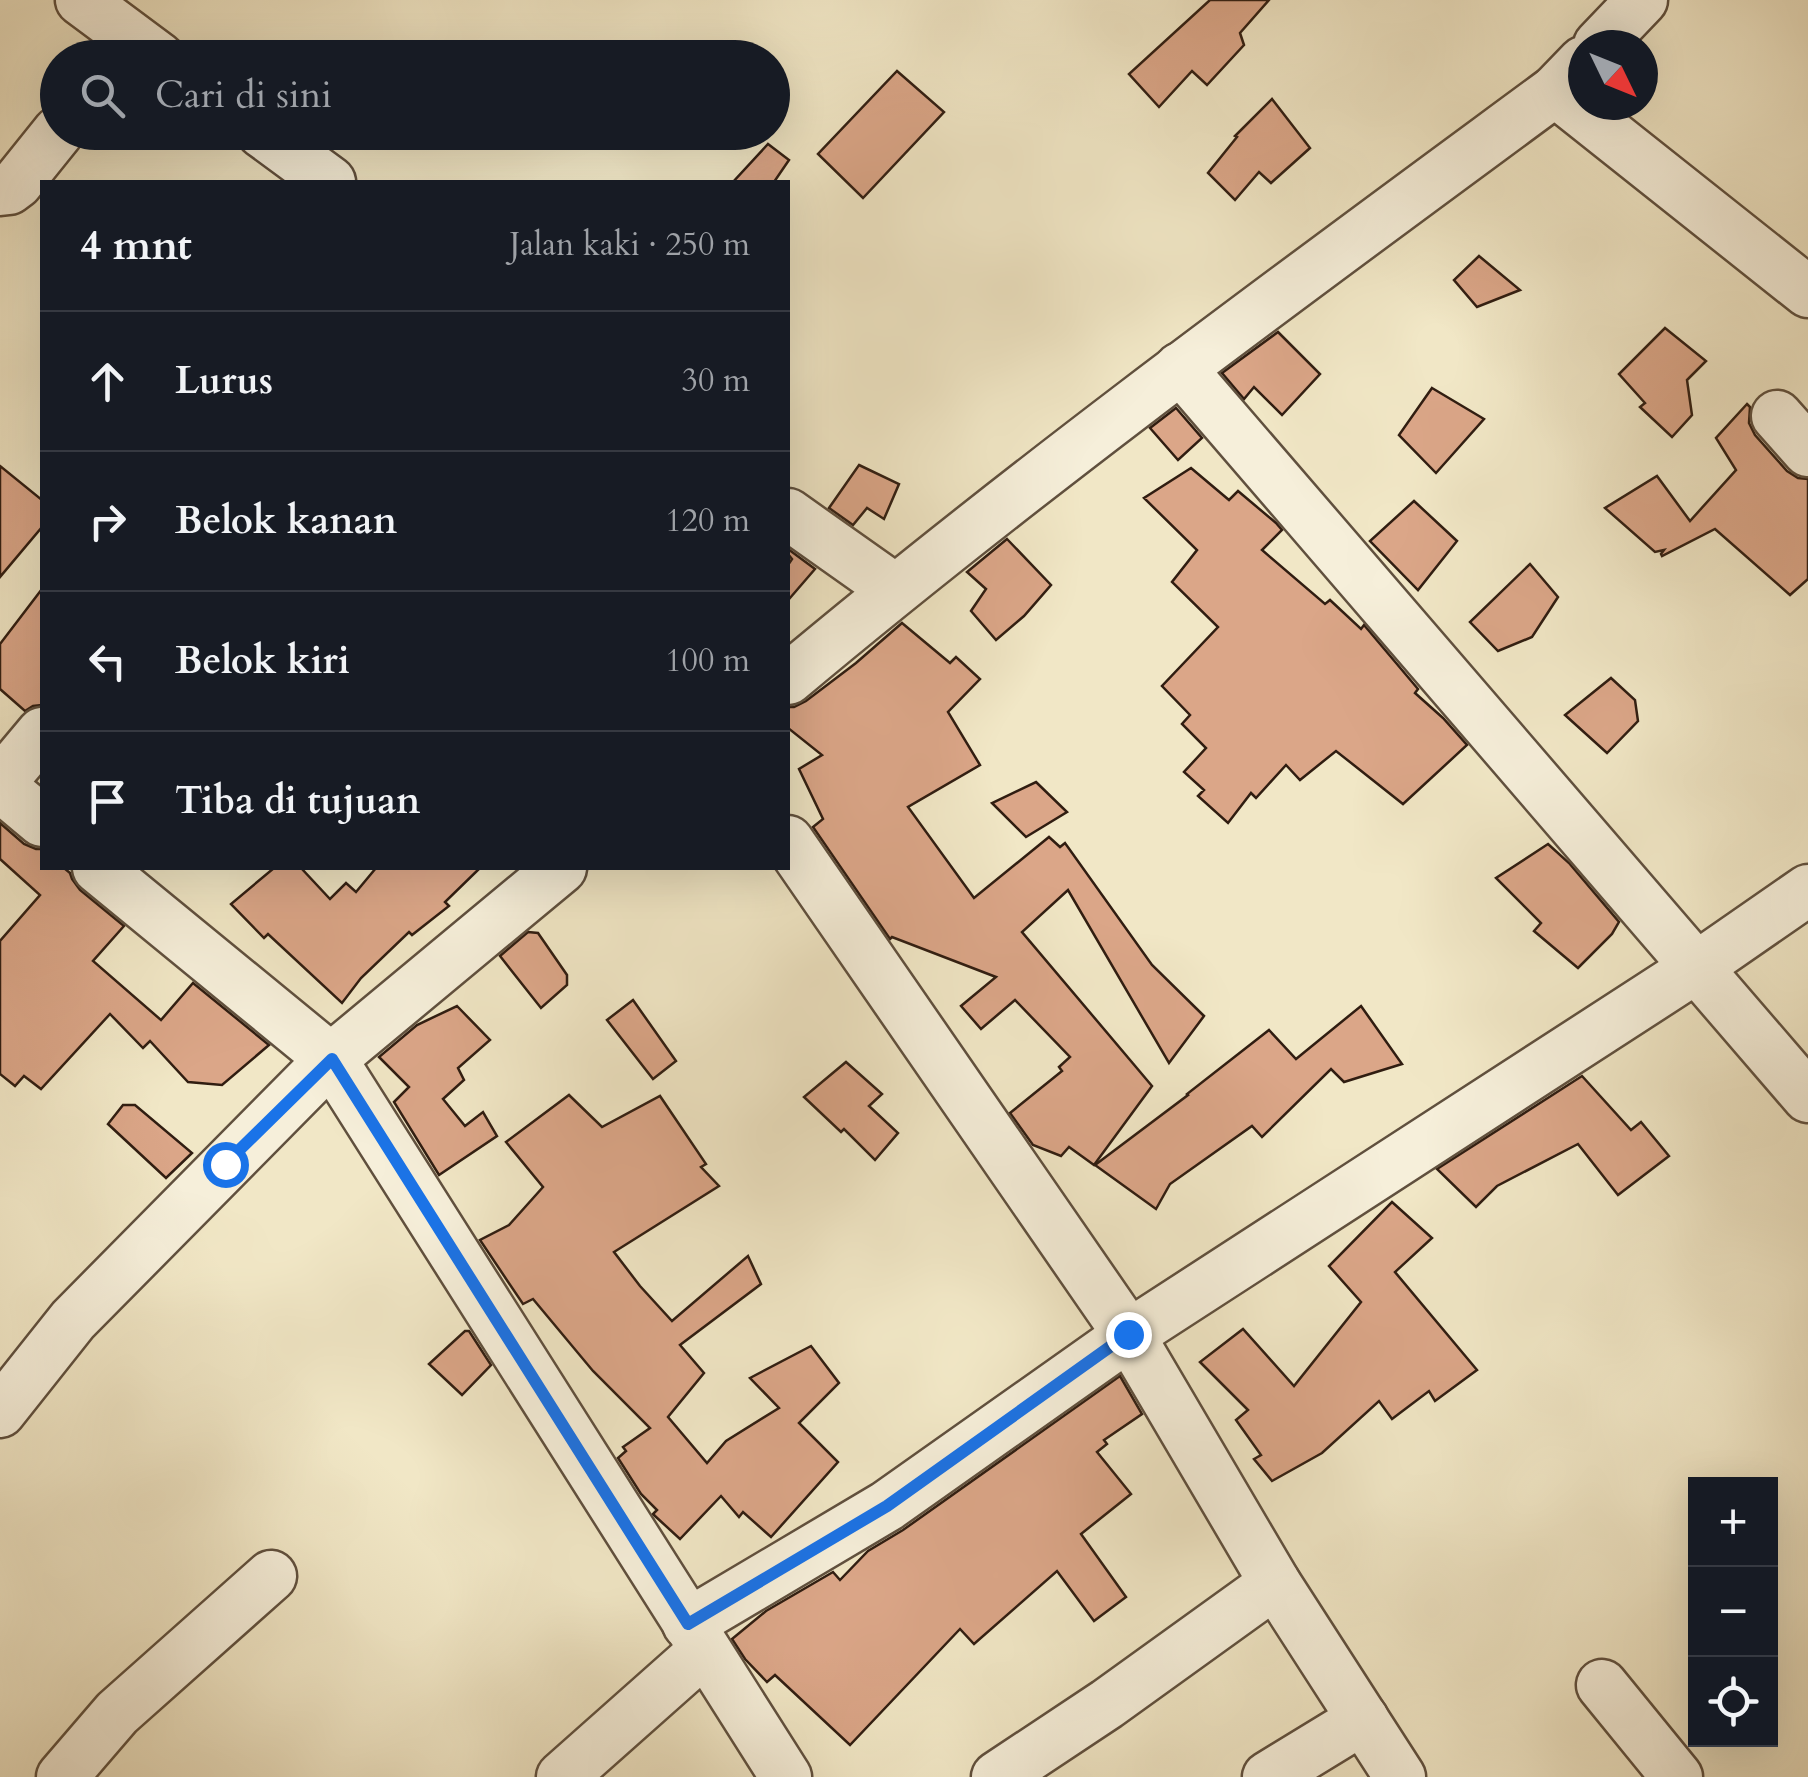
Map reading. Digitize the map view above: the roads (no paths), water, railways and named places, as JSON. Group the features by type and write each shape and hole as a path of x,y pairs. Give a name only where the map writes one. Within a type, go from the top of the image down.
{"street":[{"path":"81,0 142,38"},
{"path":"1613,30 1642,0"},
{"path":"790,677 894,590 1180,368 1568,77"},
{"path":"1618,120 1808,292"},
{"path":"0,190 17,183 44,150"},
{"path":"286,150 327,180"},
{"path":"1180,368 1808,1097"},
{"path":"790,515 894,590"},
{"path":"40,735 0,785 40,819"},
{"path":"790,843 1128,1334 1275,1583 1400,1777"},
{"path":"0,1412 72,1320 332,1059 560,870"},
{"path":"130,877 332,1059 786,1777"},
{"path":"562,1777 697,1638 1128,1334 1697,968 1808,890"},
{"path":"62,1777 117,1713 271,1576"},
{"path":"996,1777 1107,1704 1275,1583"},
{"path":"1602,1685 1677,1777"},
{"path":"1268,1777 1363,1720"}]}
